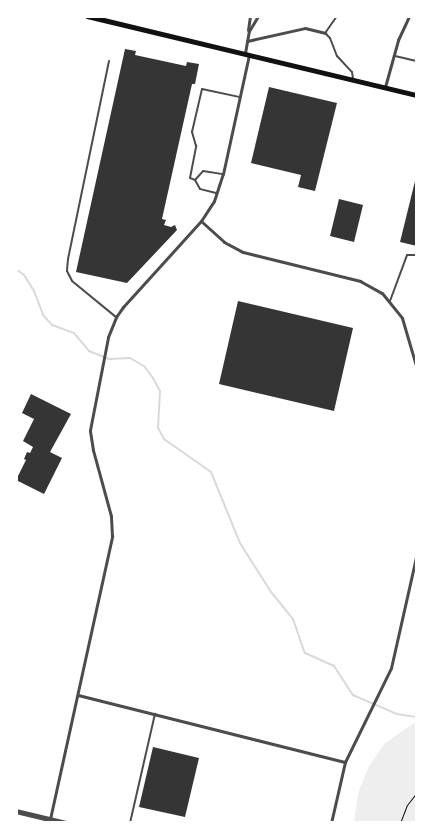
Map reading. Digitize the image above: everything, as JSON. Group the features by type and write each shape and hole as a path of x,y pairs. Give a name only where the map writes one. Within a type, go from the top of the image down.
{"main road":[{"path":"87,16 417,95"}],"street":[{"path":"50,819 112,536 111,516 92,450 90,430 108,337 116,317 201,222 217,194 240,97 247,54 250,16"},
{"path":"247,41 258,16"},
{"path":"384,87 393,56 409,16"},
{"path":"247,41 305,28 325,33"},
{"path":"201,222 224,242 243,252 371,286 390,301 402,318 417,369"},
{"path":"331,823 345,762 391,668 417,553"},
{"path":"78,695 345,762"},
{"path":"16,811 66,823"}],"lane":[{"path":"337,16 325,33 330,38 339,60 352,72 353,80"},
{"path":"393,56 417,61"},
{"path":"109,60 67,271 72,281 116,317"},
{"path":"217,194 200,189 195,180 190,178 196,146 192,132 202,89 240,97"},
{"path":"195,180 204,171 223,174"},
{"path":"390,301 407,255 417,255"},
{"path":"130,823 155,714"}],"path":[{"path":"400,823 407,805 417,792"}],"shaded area":[{"path":"417,721 417,823 354,823 358,793 369,766 385,743"}],"building":[{"path":"125,49 136,51 135,55 186,66 187,62 199,64 195,84 192,84 162,219 166,220 164,225 171,227 175,225 177,230 127,283 76,272"},
{"path":"269,87 337,103 315,191 298,187 301,175 251,163"},
{"path":"417,173 417,246 400,242"},
{"path":"339,199 363,205 354,242 330,236"},
{"path":"238,301 353,328 334,411 219,384"},
{"path":"31,394 71,414 50,452 62,458 44,494 16,480 26,460 24,459 27,452 30,453 33,447 23,441 34,419 22,413"},
{"path":"153,747 199,758 185,817 139,807"}],"waterway":[{"path":"16,269 24,275 34,291 43,315 52,325 74,333 89,351 109,359 130,358 144,366 160,391 158,428 164,439 211,472 240,543 271,592 293,619 305,653 334,666 353,695 397,714 417,717"}]}
